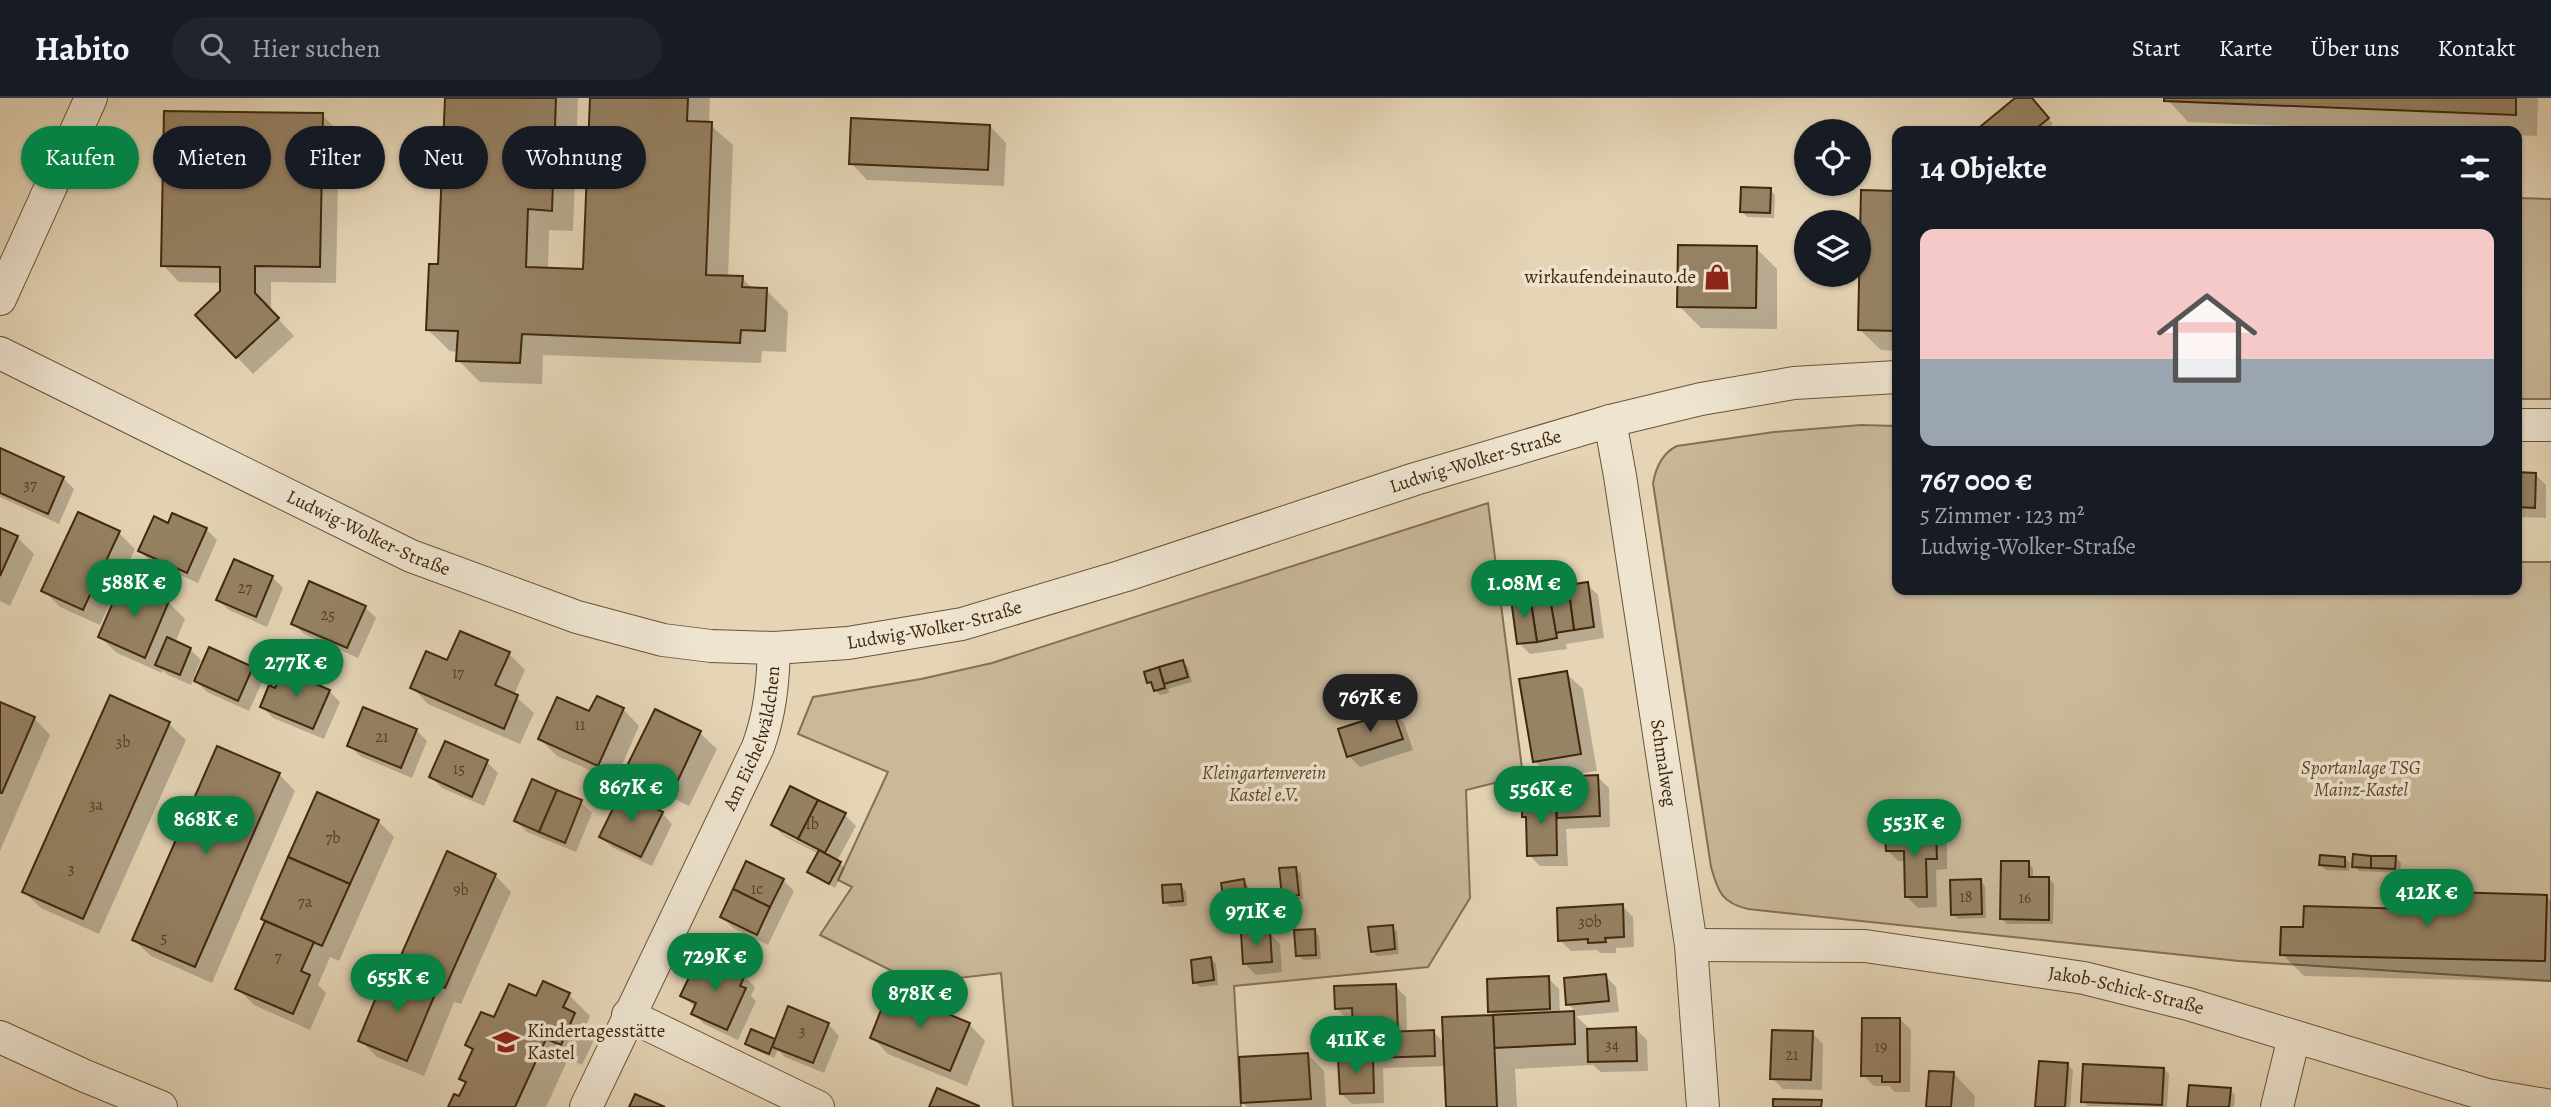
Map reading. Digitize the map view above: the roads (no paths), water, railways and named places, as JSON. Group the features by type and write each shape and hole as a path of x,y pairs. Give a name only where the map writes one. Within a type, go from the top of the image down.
{"street":[{"path":"0,299 91,98"},
{"name":"Ludwig-Wolker-Straße","path":"0,353 411,556 577,617 663,640 711,646 775,648 848,643 962,624 1123,576 1415,479 1610,421 1702,399 1794,383 1892,377"},
{"name":"Schmalweg","path":"1610,421 1691,946 1703,1107"},
{"path":"2522,425 2551,425"},
{"name":"Am Eichelwäldchen","path":"586,1107 758,747 768,721 775,648"},
{"name":"Jakob-Schick-Straße","path":"1691,946 1865,946 2084,978 2188,1004 2487,1095 2551,1106"},
{"path":"628,1015 818,1107"},
{"path":"0,1037 160,1107"},
{"path":"2277,1107 2294,1037"}],"place":[{"name":"wirkaufendeinauto.de","path":"1717,277"},
{"name":"Kindertagesstätte Kastel","path":"506,1042"}],"park label":[{"name":"Sportanlage TSG Mainz-Kastel","path":"2361,779"},
{"name":"Kleingartenverein Kastel e.V.","path":"1264,784"}]}
